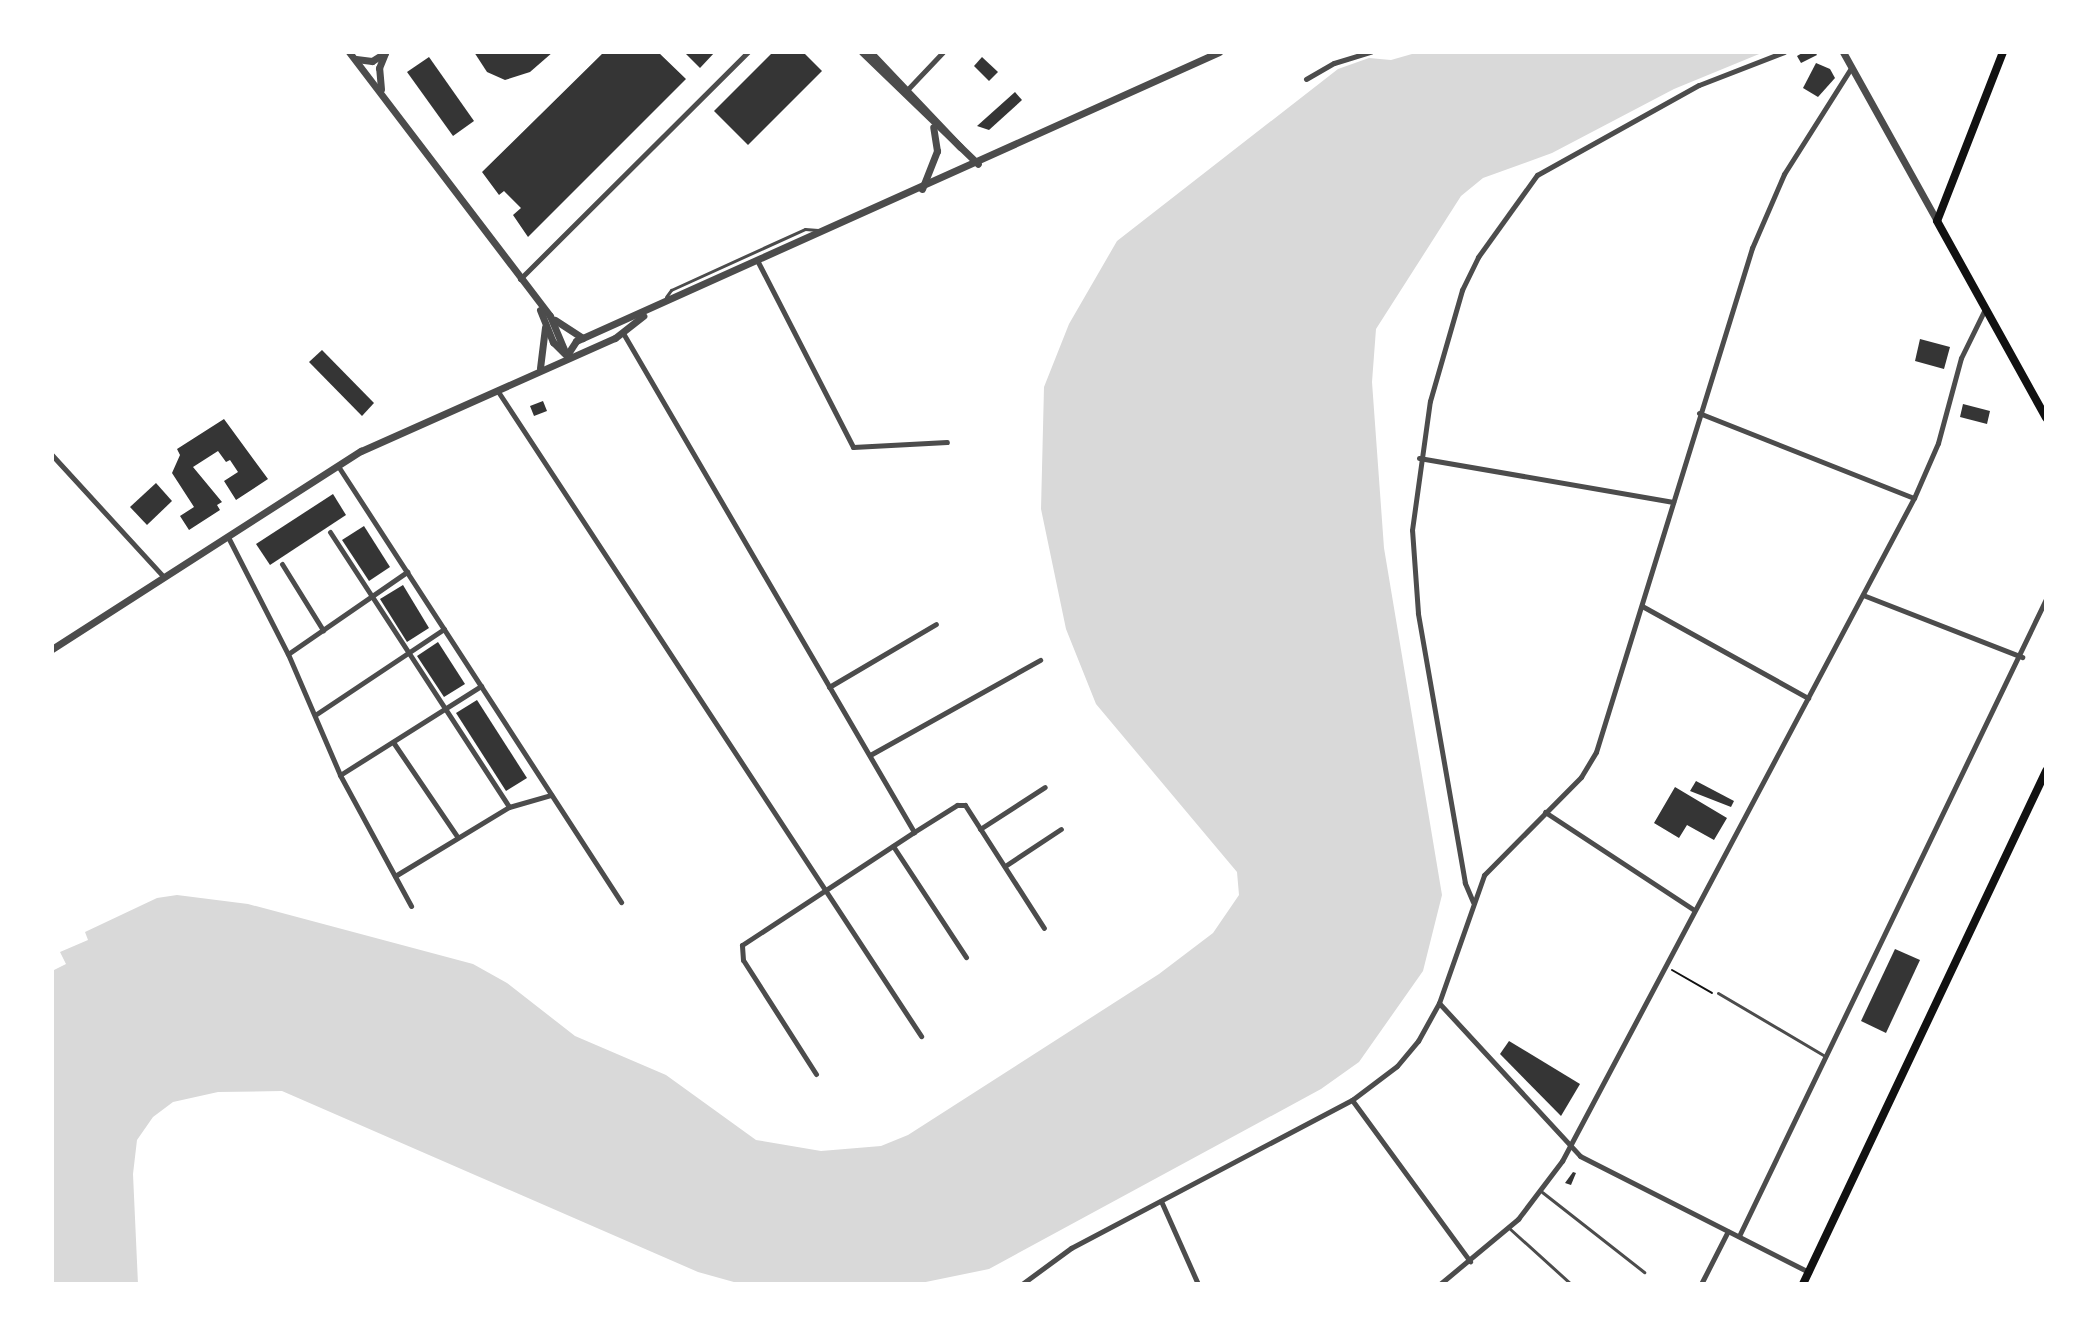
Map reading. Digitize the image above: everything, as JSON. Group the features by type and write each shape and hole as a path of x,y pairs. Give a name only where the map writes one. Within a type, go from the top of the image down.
{"main road":[{"path":"2003,52 1937,221 2046,418"},
{"path":"1803,1284 2046,771"}],"street":[{"path":"519,279 748,52"},
{"path":"862,52 978,164"},
{"path":"870,52 960,147"},
{"path":"907,90 943,52"},
{"path":"52,649 337,465 567,355 583,338 978,164 1219,52"},
{"path":"1306,79 1334,63 1370,52"},
{"path":"1473,903 1465,883 1418,613 1412,530 1419,458 1445,339 1462,290 1531,182 1699,85 1784,52"},
{"path":"1843,52 1937,221"},
{"path":"382,91 379,68 386,53"},
{"path":"351,55 372,61 386,53"},
{"path":"351,55 382,91 519,279 567,355"},
{"path":"1022,1284 1062,1253 1352,1100 1397,1066 1439,1003 1484,875 1581,777 1596,752 1752,248 1778,186 1851,68"},
{"path":"922,189 938,142 928,118"},
{"path":"758,262 853,447 947,442"},
{"path":"1440,1284 1509,1228 1542,1192 1569,1147 1914,498 1938,443 1961,358 1985,309"},
{"path":"567,355 582,354 623,333 647,312"},
{"path":"547,319 583,338"},
{"path":"540,368 547,319"},
{"path":"623,333 914,832"},
{"path":"496,389 921,1036"},
{"path":"1699,413 1914,498"},
{"path":"52,455 163,576"},
{"path":"1419,458 1673,502"},
{"path":"337,465 621,902"},
{"path":"330,532 509,807"},
{"path":"227,536 288,654 340,775 411,906"},
{"path":"282,564 323,630"},
{"path":"288,654 407,572"},
{"path":"1863,595 2022,657"},
{"path":"1739,1236 2022,657 2045,602"},
{"path":"1642,606 1808,698"},
{"path":"829,687 936,624"},
{"path":"315,715 444,629"},
{"path":"869,756 1040,660"},
{"path":"340,775 481,686"},
{"path":"393,742 457,836"},
{"path":"980,829 1045,787"},
{"path":"395,876 509,807 551,795"},
{"path":"816,1074 743,960 742,945 914,832 961,804 1044,928"},
{"path":"1545,812 1694,910"},
{"path":"1004,866 1061,829"},
{"path":"893,846 966,957"},
{"path":"1439,1003 1569,1147 1809,1272"},
{"path":"1352,1100 1470,1261"},
{"path":"1161,1201 1198,1284"},
{"path":"1701,1284 1728,1231"}],"lane":[{"path":"659,307 671,290 684,284 805,229 825,231"},
{"path":"1718,993 1825,1056"},
{"path":"1542,1192 1644,1272"},
{"path":"1509,1228 1571,1284"}],"path":[{"path":"1664,966 1718,993"}],"shaded area":[{"path":"1419,52 1764,52 1674,89 1552,153 1483,178 1461,196 1376,329 1372,382 1384,548 1442,895 1423,971 1359,1062 1321,1089 989,1269 916,1284 741,1284 698,1272 282,1091 218,1092 173,1102 153,1117 137,1140 133,1174 138,1284 52,1284 52,971 66,964 60,952 88,940 85,932 157,898 177,895 248,904 473,964 507,983 575,1036 666,1075 756,1140 821,1151 881,1146 908,1135 1159,974 1213,933 1239,895 1237,872 1096,704 1066,629 1041,509 1044,387 1069,324 1117,241 1338,69 1369,58 1391,60"}],"building":[{"path":"474,52 553,52 530,72 505,80 487,72"},
{"path":"604,52 658,52 686,79 528,237 513,215 521,208 504,191 499,195 482,172"},
{"path":"684,52 715,52 700,68"},
{"path":"773,52 803,52 822,71 748,145 714,111"},
{"path":"1815,52 1817,55 1801,63 1797,56"},
{"path":"429,57 474,121 453,136 407,72"},
{"path":"982,57 998,72 989,81 974,66"},
{"path":"1816,63 1830,69 1835,78 1818,97 1803,88"},
{"path":"1015,92 1022,100 989,130 977,126"},
{"path":"1920,339 1950,347 1944,369 1915,361"},
{"path":"322,350 374,403 362,416 309,362"},
{"path":"543,401 547,411 534,416 530,406"},
{"path":"1963,404 1990,411 1987,424 1960,417"},
{"path":"224,419 268,479 236,500 224,481 238,472 230,460 226,462 218,451 193,467 222,502 217,505 220,510 189,530 180,516 194,507 172,473 180,455 177,449"},
{"path":"156,483 172,501 147,525 130,507"},
{"path":"333,494 346,515 270,565 256,544"},
{"path":"364,526 390,567 369,581 342,540"},
{"path":"403,585 429,628 407,642 380,599"},
{"path":"438,642 465,684 444,697 417,656"},
{"path":"477,700 527,778 506,791 456,713"},
{"path":"1696,781 1734,801 1731,807 1690,791"},
{"path":"1675,787 1727,818 1714,840 1687,825 1679,838 1654,823"},
{"path":"1895,949 1920,960 1886,1033 1861,1021"},
{"path":"1509,1041 1580,1084 1561,1116 1500,1054"},
{"path":"1573,1172 1576,1173 1571,1185 1565,1183"}]}
